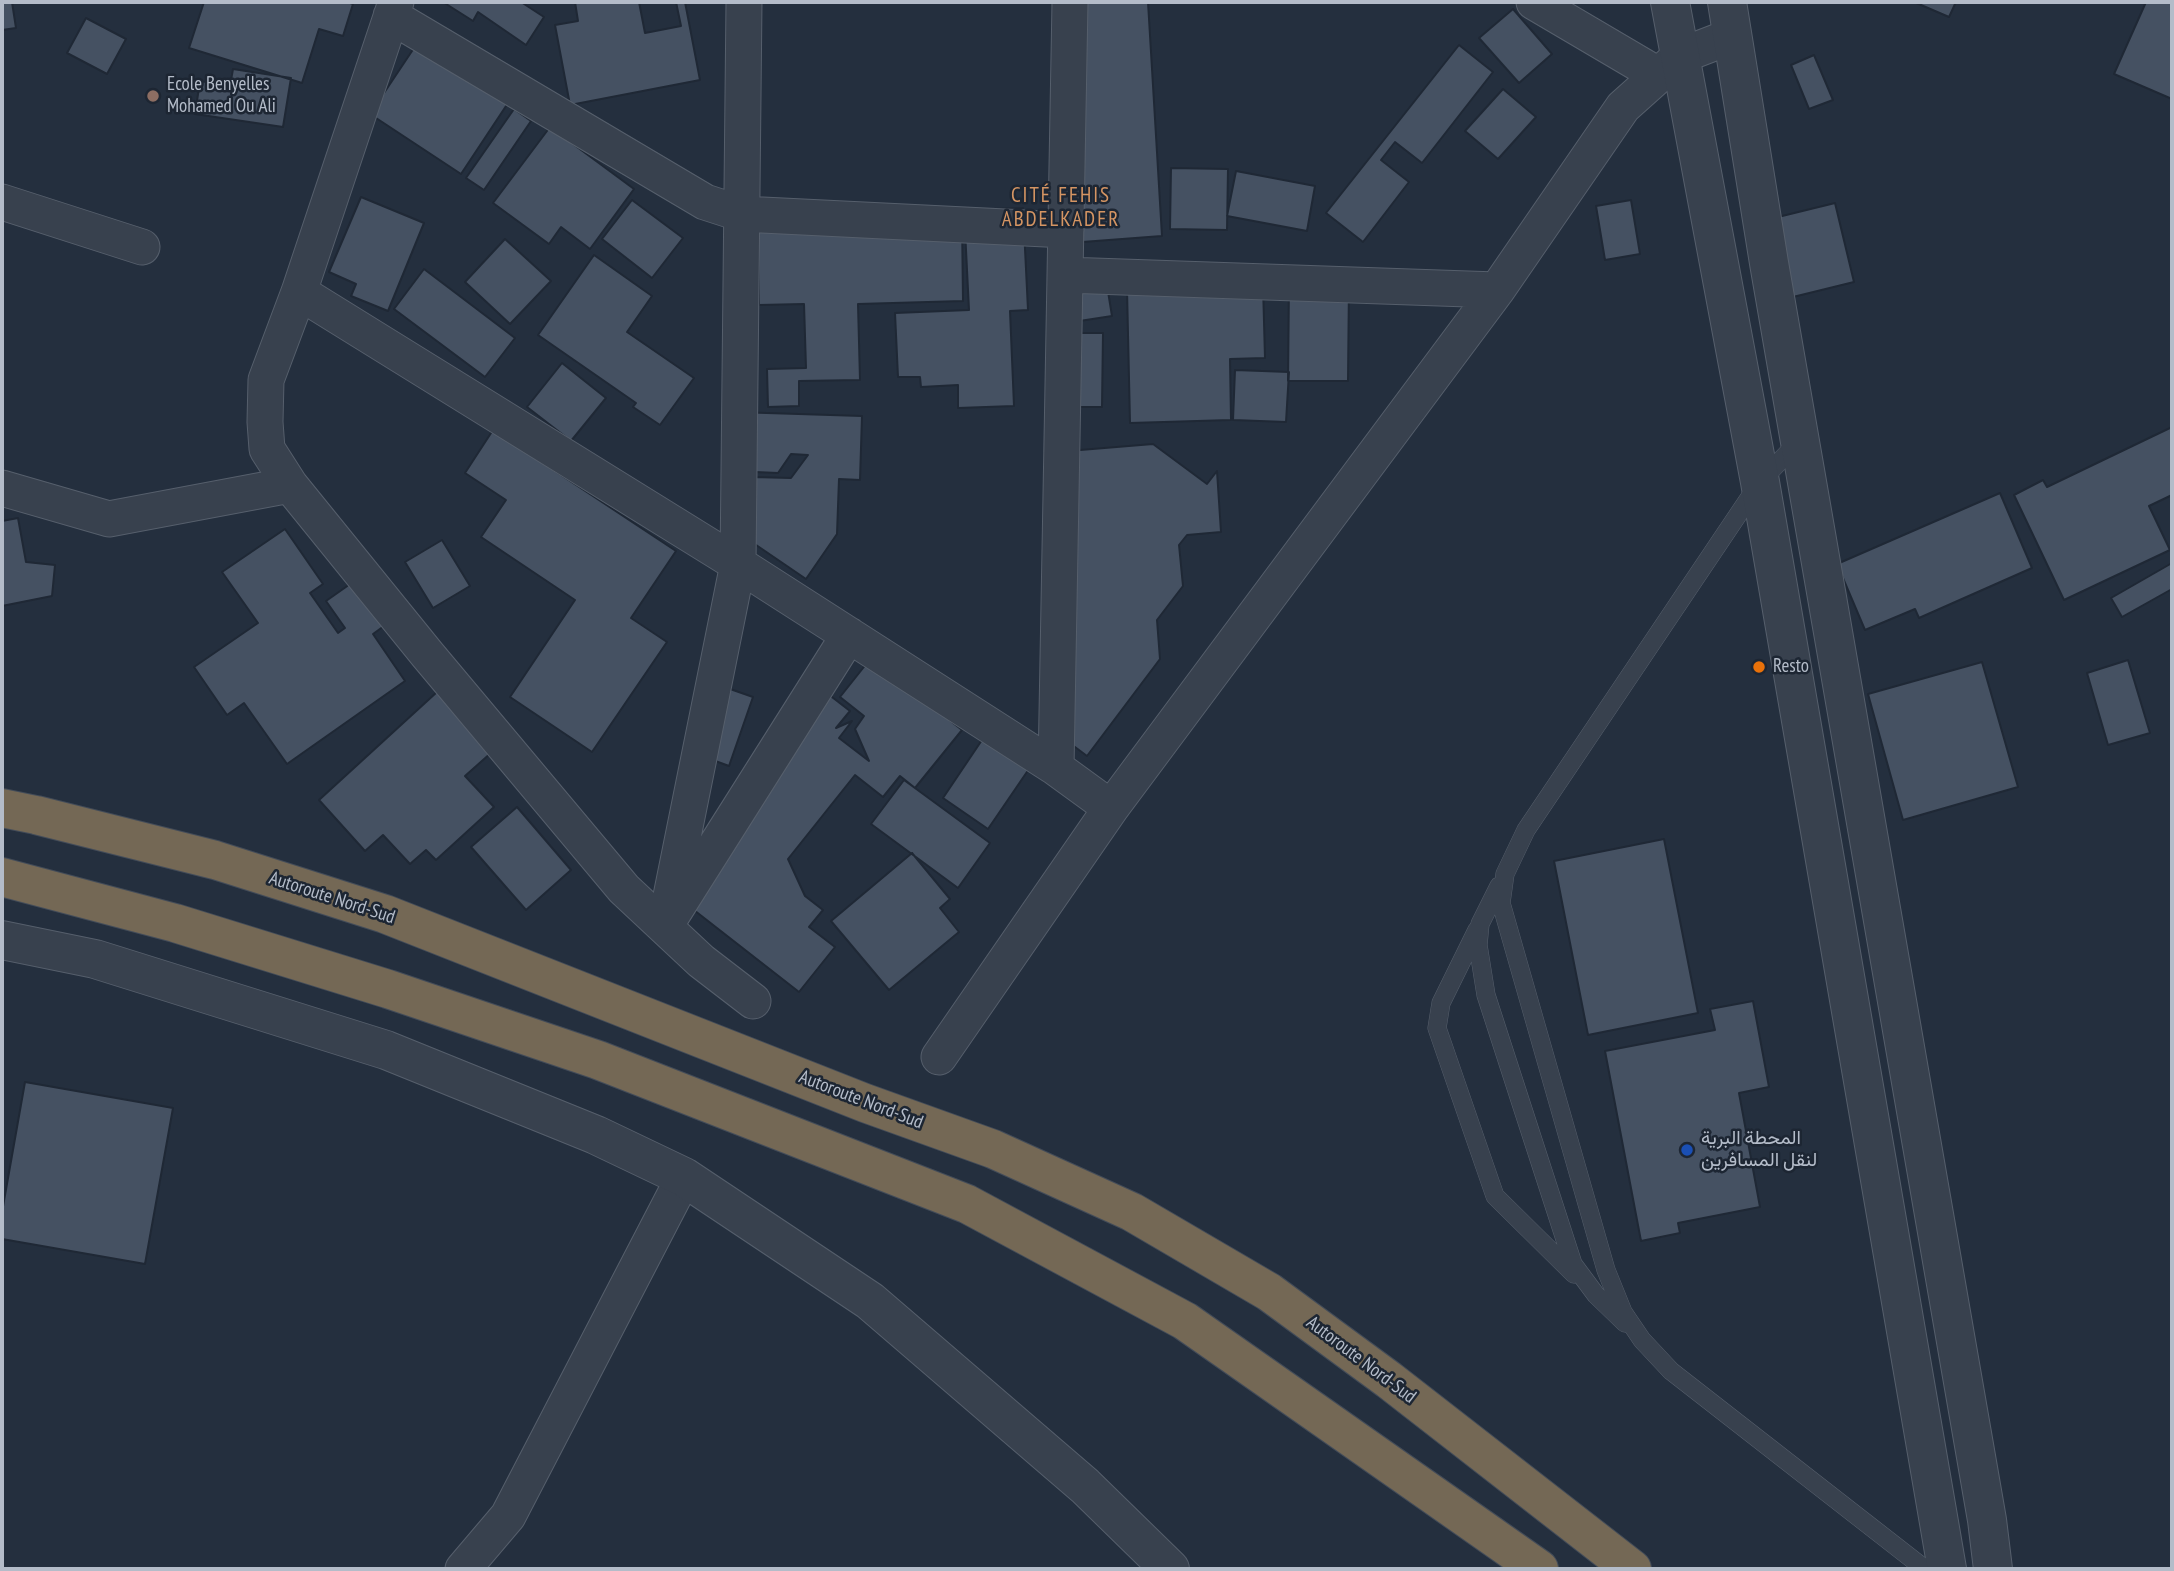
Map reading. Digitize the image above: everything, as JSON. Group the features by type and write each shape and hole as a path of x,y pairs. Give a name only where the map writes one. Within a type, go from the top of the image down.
{"highway":[{"name":"Autoroute Nord-Sud","path":"2,808 215,860 385,914 865,1103 993,1149 1132,1212 1269,1292 1389,1380 1632,1569"},
{"path":"2,877 175,923 388,989 598,1060 967,1204 1185,1321 1539,1569"}],"street":[{"path":"665,926 738,564 744,2"},
{"path":"1056,768 1070,2"},
{"path":"1534,2 1669,65"},
{"path":"1670,2 1669,65 1760,482 1947,1569"},
{"path":"753,1001 701,961 624,889 290,485 267,449 266,380 299,292 393,9 705,202 742,214 1066,230"},
{"path":"939,1057 1111,808 1497,290 1623,107 1669,65 1730,19 1799,441 1987,1520 1993,1569"},
{"path":"2,202 142,247"},
{"path":"1065,275 1497,290"},
{"path":"299,292 738,564 1056,768 1111,808"},
{"path":"2,488 109,520 290,485"},
{"path":"665,926 849,635"},
{"path":"2,940 95,959 386,1050 596,1135 684,1177 870,1301 1085,1486 1170,1569"},
{"path":"463,1569 508,1516 684,1177"}],"lane":[{"path":"1799,441 1760,482 1527,830 1441,1003 1437,1028 1495,1196 1671,1371 1925,1569"},
{"path":"1505,874 1502,904 1606,1270 1623,1312 1642,1340"},
{"path":"1480,924 1478,945 1486,995 1573,1264 1596,1296"}],"building":[{"path":"2,2 12,2 16,28 2,30"},
{"path":"204,2 353,4 343,36 319,29 302,83 189,48"},
{"path":"443,2 521,2 544,17 526,45 478,12 473,21"},
{"path":"575,2 639,2 645,33 681,26 676,2 685,2 700,80 570,105 555,25 578,21"},
{"path":"1067,2 1148,2 1162,236 1069,243"},
{"path":"1914,2 1956,2 1949,17"},
{"path":"2146,2 2172,2 2172,99 2114,74"},
{"path":"1513,9 1552,54 1519,83 1479,38"},
{"path":"86,18 126,39 107,74 67,53"},
{"path":"416,45 512,97 461,174 370,114"},
{"path":"1459,45 1493,72 1422,163 1395,142 1381,160 1409,182 1363,242 1326,213"},
{"path":"1814,55 1833,100 1809,109 1791,65"},
{"path":"233,69 291,78 283,127 195,114 200,81 230,86"},
{"path":"1503,89 1536,117 1498,159 1465,131"},
{"path":"514,109 531,121 484,190 466,178"},
{"path":"550,127 634,189 590,249 561,227 549,244 493,203"},
{"path":"1171,168 1228,169 1227,230 1170,229"},
{"path":"1236,171 1315,186 1307,231 1227,216"},
{"path":"361,197 424,223 388,311 351,296 356,284 329,272"},
{"path":"632,200 683,238 652,278 602,239"},
{"path":"1631,200 1640,254 1605,260 1596,206"},
{"path":"1835,203 1854,282 1793,297 1774,218"},
{"path":"1023,208 1028,310 1010,311 1014,406 958,408 958,385 921,387 920,377 898,377 895,313 969,310 964,210"},
{"path":"962,218 963,301 858,304 860,380 799,381 799,406 768,407 767,369 806,368 804,304 759,305 758,232"},
{"path":"505,239 551,281 510,324 465,282"},
{"path":"594,255 652,296 627,332 694,378 660,425 633,407 636,403 538,335"},
{"path":"424,269 515,338 485,377 394,309"},
{"path":"1106,279 1112,316 1060,324 1055,287"},
{"path":"1289,281 1349,282 1348,381 1288,381"},
{"path":"1263,285 1265,358 1230,359 1231,420 1130,423 1127,289"},
{"path":"1057,333 1103,333 1102,407 1055,407"},
{"path":"562,363 606,398 571,441 527,407"},
{"path":"1235,370 1289,372 1286,422 1233,420"},
{"path":"735,412 862,416 860,480 839,479 837,534 806,579 740,534 753,477 791,478 808,455 791,454 778,473 732,471"},
{"path":"2172,427 2172,495 2149,506 2170,550 2064,600 2014,495 2043,480 2047,487"},
{"path":"493,430 676,551 631,618 667,642 592,752 510,697 575,600 481,537 506,500 465,473"},
{"path":"1153,444 1207,484 1217,471 1221,532 1187,535 1179,545 1183,586 1157,620 1160,659 1087,756 1067,741 1044,453"},
{"path":"2000,493 2032,568 1919,618 1915,609 1865,630 1837,564"},
{"path":"18,518 26,562 55,565 52,596 2,606 2,521"},
{"path":"285,529 323,584 310,593 338,633 345,628 326,601 353,582 384,626 373,634 405,681 287,764 244,703 227,715 194,667 258,623 222,572"},
{"path":"442,540 470,586 433,608 405,562"},
{"path":"2172,563 2172,589 2122,617 2111,598"},
{"path":"871,658 962,730 915,788 900,776 883,797 855,775 788,859 805,896 823,910 809,927 835,947 799,992 667,889 810,680 850,711 836,728 852,721 839,738 869,761 855,729 864,716 840,697"},
{"path":"2128,660 2150,733 2108,745 2087,673"},
{"path":"1982,662 2018,787 1903,820 1868,694"},
{"path":"713,683 753,697 729,766 688,751"},
{"path":"437,692 492,752 465,776 494,807 436,860 426,850 410,864 383,835 365,851 319,800"},
{"path":"986,734 1031,766 988,829 943,798"},
{"path":"904,780 990,843 958,888 871,824"},
{"path":"517,807 571,870 526,910 471,847"},
{"path":"1664,839 1698,1013 1588,1035 1554,861"},
{"path":"912,853 950,899 940,908 959,932 889,990 831,921"},
{"name":"المحطة البرية لنقل المسافرين","path":"1753,1001 1769,1087 1739,1093 1760,1207 1678,1223 1680,1233 1641,1241 1605,1051 1715,1030 1710,1009"},
{"path":"25,1082 173,1108 145,1264 2,1239 2,1212"}],"place":[{"name":"Ecole Benyelles Mohamed Ou Ali","path":"153,96"},
{"name":"Resto","path":"1759,667"},
{"name":"المحطة البرية لنقل المسافرين","path":"1687,1150"}],"district":[{"name":"CITÉ FEHIS ABDELKADER","path":"1061,208"}]}
